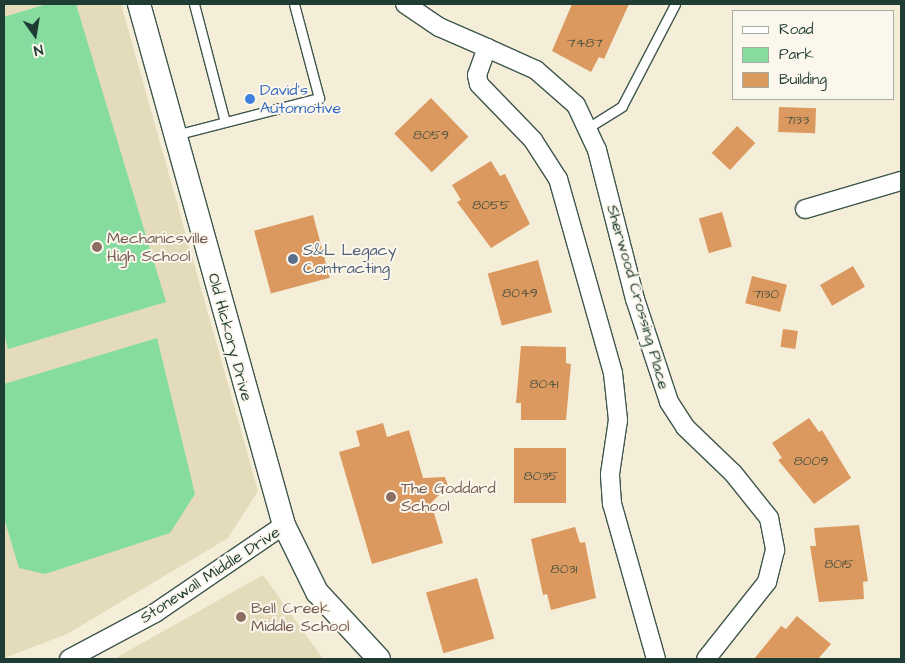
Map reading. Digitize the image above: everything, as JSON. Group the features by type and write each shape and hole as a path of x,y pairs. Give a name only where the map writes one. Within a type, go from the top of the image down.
{"street":[{"name":"Old Hickory Drive","path":"139,4 284,525"},
{"name":"Sherwood Crossing Place","path":"405,4 440,27 536,70 558,86 589,127 665,394 685,427 760,502 774,532 776,550 768,582 706,659"},
{"path":"487,48 477,74 479,84 533,140 558,179 613,373 618,420 610,474 612,504 656,659"},
{"path":"805,209 901,181"},
{"name":"Stonewall Middle Drive","path":"70,659 155,613 284,525 317,592 379,659"}],"lane":[{"path":"194,4 224,122"},
{"path":"174,135 319,98 294,4"},
{"path":"589,127 622,106 675,4"}],"shaded area":[{"name":"Mechanicsville High School","path":"4,4 121,4 258,491 228,538 67,634 4,658"},
{"name":"Bell Creek Middle School","path":"263,575 323,659 114,659"}],"green space":[{"path":"47,4 76,4 166,302 8,349 4,334 4,17"},
{"path":"157,338 195,494 170,533 45,574 19,568 4,518 4,384"}],"building":[{"path":"572,4 629,4 604,59 599,57 591,72 552,51"},
{"path":"431,98 469,137 432,172 394,133"},
{"path":"779,107 816,108 815,133 778,132"},
{"path":"737,126 755,143 730,170 712,153"},
{"path":"491,161 500,176 505,174 530,224 491,248 457,202 461,200 452,185"},
{"path":"722,212 732,247 709,253 699,219"},
{"path":"313,215 330,278 271,294 254,231"},
{"path":"538,260 552,312 502,326 488,273"},
{"path":"853,266 865,287 832,306 820,285"},
{"path":"752,276 787,285 780,312 745,303"},
{"path":"783,329 798,331 795,349 780,347"},
{"path":"521,346 566,347 566,363 571,364 566,420 521,420 521,403 516,403"},
{"path":"809,418 819,432 822,430 851,478 814,504 778,460 782,458 772,443"},
{"name":"The Goddard School","path":"383,423 387,437 409,430 423,478 445,477 448,486 431,503 443,543 372,564 339,452 360,446 356,431"},
{"path":"514,448 566,448 566,503 514,503"},
{"path":"859,525 868,581 863,582 864,599 819,602 810,546 816,546 814,528"},
{"path":"575,527 580,543 585,542 596,598 551,610 547,594 543,595 531,539"},
{"path":"477,578 494,639 443,653 426,593"},
{"path":"797,616 831,644 818,659 754,659 781,626 786,629"}],"place":[{"name":"David's Automotive","path":"250,99"},
{"name":"Mechanicsville High School","path":"97,247"},
{"name":"S&L Legacy Contracting","path":"293,259"},
{"name":"The Goddard School","path":"391,497"},
{"name":"Bell Creek Middle School","path":"241,617"}]}
